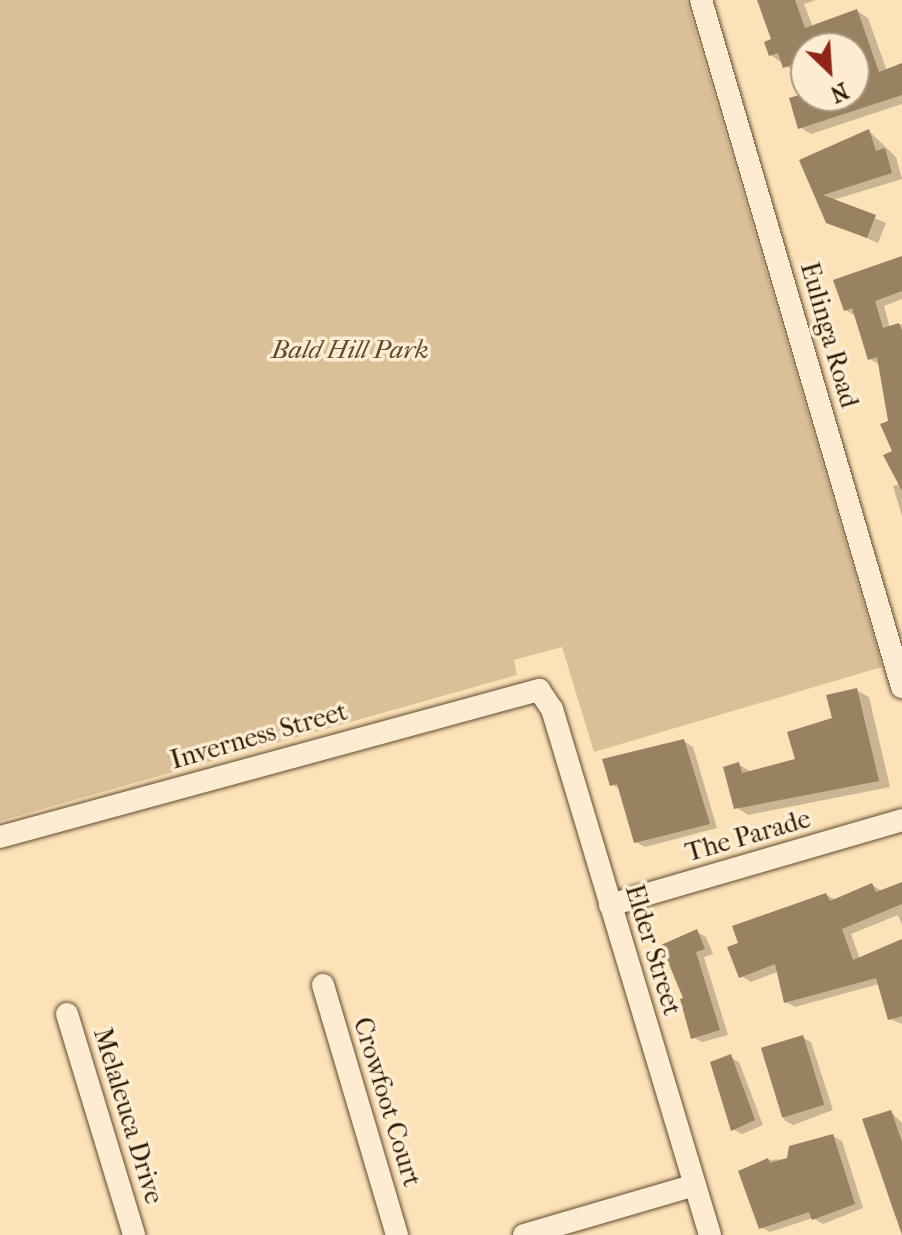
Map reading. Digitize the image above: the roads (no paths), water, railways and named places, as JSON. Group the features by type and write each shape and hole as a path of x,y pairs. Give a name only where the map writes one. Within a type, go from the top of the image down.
{"street":[{"name":"Eulinga Road","path":"701,0 902,687"},
{"name":"Inverness Street","path":"0,837 533,688"},
{"name":"Elder Street","path":"533,688 545,694 552,709 710,1235"},
{"name":"The Parade","path":"610,905 902,820"},
{"name":"Crowfoot Court","path":"323,985 397,1235"},
{"name":"Melaleuca Drive","path":"67,1014 134,1235"},
{"path":"524,1235 695,1185"}],"park label":[{"name":"Bald Hill Park","path":"350,350"}]}
